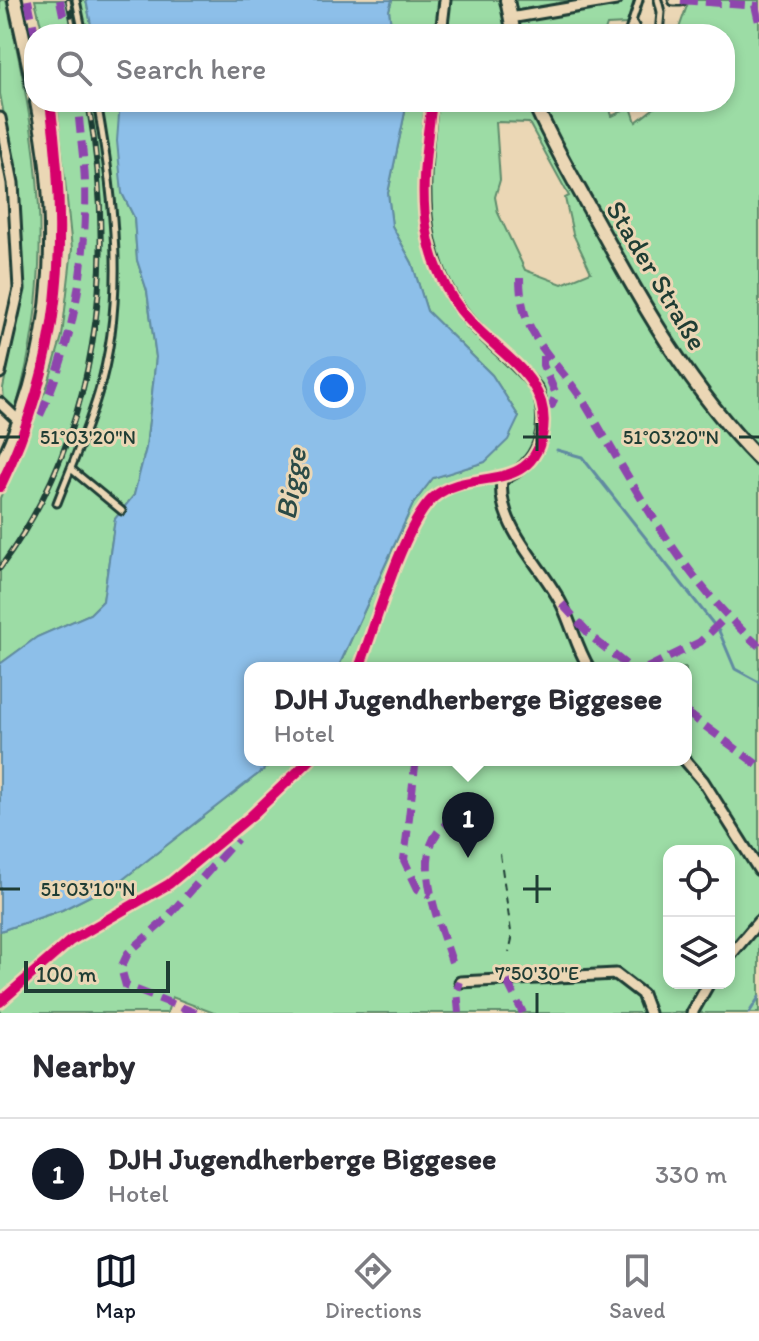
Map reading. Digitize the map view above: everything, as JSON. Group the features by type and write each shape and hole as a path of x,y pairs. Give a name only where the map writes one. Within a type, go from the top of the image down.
{"main road":[{"path":"15,0 24,42"},
{"path":"507,0 512,24"},
{"path":"0,467 20,422 41,351 52,261 48,171 39,112"},
{"name":"Stader Straße","path":"539,112 615,255 669,346 707,400 759,459"}],"street":[{"path":"442,24 445,0"},
{"path":"510,18 616,0"},
{"path":"674,0 681,0"},
{"path":"431,112 423,195 429,245 454,301 538,390 543,407 542,438 528,465 502,479 500,493 510,521 562,604 586,662"},
{"path":"0,118 13,183 19,289 0,373"},
{"path":"0,403 20,422"},
{"path":"690,766 703,781 759,870"},
{"path":"735,950 759,921"},
{"path":"460,982 616,974 642,994 649,1013"},
{"path":"692,1013 706,989"}],"lane":[{"path":"76,0 81,24"},
{"path":"634,24 639,0"},
{"path":"658,0 660,24"},
{"path":"57,503 102,379 115,281 113,202 99,112"},
{"path":"71,469 122,511"}],"path":[{"path":"500,854 512,939 509,952"}],"green space":[{"path":"0,0 6,0 24,87 24,112 28,112 39,203 40,253 36,303 29,355 16,408 4,402 3,388 23,291 17,184 0,94"},
{"path":"35,0 86,0 91,24 41,24"},
{"path":"392,0 637,0 627,24 391,24 389,10"},
{"path":"689,0 759,0 759,1013 214,1013 172,997 167,1013 0,1013 0,931 62,910 122,880 268,766 692,766 692,662 341,662 413,504 433,478 485,462 519,417 492,375 427,311 412,263 392,226 388,193 405,112 611,112 612,116 633,112 636,122 649,112 735,112 735,24 681,24","holes":["496,122 529,123 569,196 565,198 573,234 591,272 562,284 525,270 498,213 495,197 500,180"]},
{"path":"58,112 120,112 122,193 134,217 137,260 147,291 156,357 146,448 134,495 115,519 103,601 90,614 37,637 0,664 0,498 48,384 62,336 72,249"}],"water":[{"path":"86,0 392,0 389,10 391,24 91,24"},
{"name":"Bigge","path":"119,112 405,112 388,193 392,226 412,263 427,311 492,375 519,417 508,440 485,462 433,478 413,504 341,662 244,662 244,766 268,766 122,880 62,910 0,931 0,664 37,637 90,614 103,601 115,519 134,495 146,448 156,357 147,291 137,260 134,217 122,193 117,141"}],"waterway":[{"path":"557,450 582,457 715,626"},
{"path":"719,631 735,669 759,682"},
{"path":"749,1013 759,997"}],"railway":[{"path":"68,0 73,24"},
{"path":"0,568 33,516 60,461 79,404 92,345 99,285 100,224 97,163 89,112"}],"marked path":[{"path":"28,0 33,24"},
{"path":"60,0 65,24"},
{"path":"681,0 759,6"},
{"path":"755,5 759,22"},
{"path":"40,415 62,359 81,272 85,182 79,112"},
{"path":"520,278 526,317 542,347 585,404 684,563 732,620 759,646"},
{"path":"543,356 543,365 556,394 552,405 543,407"},
{"path":"562,604 593,638 623,662"},
{"path":"659,662 700,642 726,617"},
{"path":"692,716 759,766"},
{"path":"415,766 404,860 418,889 431,896"},
{"path":"452,962 433,903 428,860 432,842 443,827 461,817"},
{"path":"196,1013 126,986 121,968 128,953 163,922 237,839"},
{"path":"507,981 523,1013"},
{"path":"459,1013 457,990 460,982"}],"cycle path":[{"path":"0,487 37,392 55,299 59,203 51,112"},
{"path":"361,662 401,552 423,510 434,497 448,488 511,473 525,466 535,454 542,436 544,416 533,384 460,310 432,254 424,211 431,112"},
{"path":"0,1002 70,941 169,884 251,816 304,766"}],"place":[{"name":"DJH Jugendherberge Biggesee","path":"468,858"}]}
